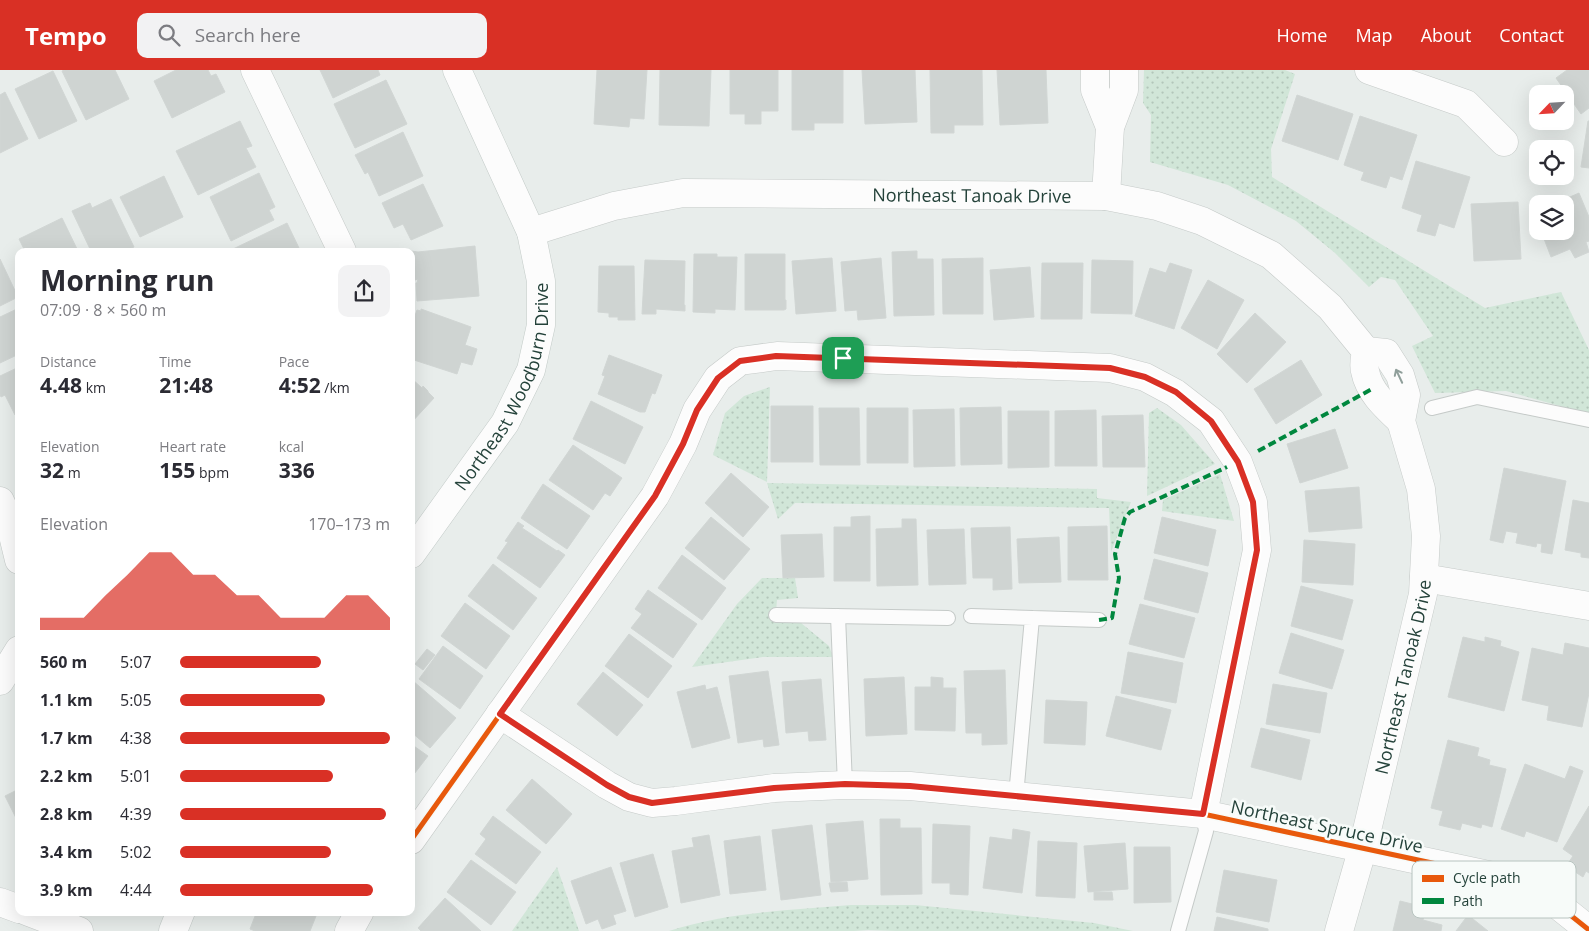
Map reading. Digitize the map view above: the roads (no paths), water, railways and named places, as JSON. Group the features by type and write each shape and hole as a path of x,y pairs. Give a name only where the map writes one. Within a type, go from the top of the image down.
{"street":[{"path":"255,70 341,248"},
{"name":"Northeast Woodburn Drive","path":"415,548 505,424 531,370 541,325 541,281 531,232 457,70"},
{"path":"1095,70 1095,90 1110,127"},
{"path":"1106,196 1110,127 1124,90 1124,70"},
{"path":"1369,70 1466,104 1504,142"},
{"name":"Northeast Tanoak Drive","path":"531,232 614,206 683,193 1106,196 1157,206 1202,221 1271,255 1330,307 1366,351 1386,353 1400,375 1406,395 1401,421 1421,489 1426,536 1423,594 1363,847 1339,931"},
{"path":"415,834 655,496 683,444 697,410 718,378 740,361 776,356 1110,368 1145,377 1176,392 1211,421 1238,462 1253,502 1257,550 1203,814"},
{"path":"10,514 15,540"},
{"path":"1424,578 1589,606"},
{"path":"0,681 15,657"},
{"name":"Northeast Spruce Drive","path":"500,714 607,785 629,797 652,803 774,788 845,784 910,786 1203,814 1426,861"},
{"path":"0,902 15,907"},
{"path":"40,916 80,931"},
{"path":"173,931 179,916"},
{"path":"349,931 357,916"},
{"name":"Northeast Spruce Drive","path":"1574,918 1589,930"}],"lane":[{"path":"1432,408 1477,397 1589,420"},
{"path":"776,615 948,618"},
{"path":"838,616 845,784"},
{"path":"971,616 1099,620"},
{"path":"1016,796 1032,618"},
{"path":"1178,931 1206,831 1203,814"}]}
